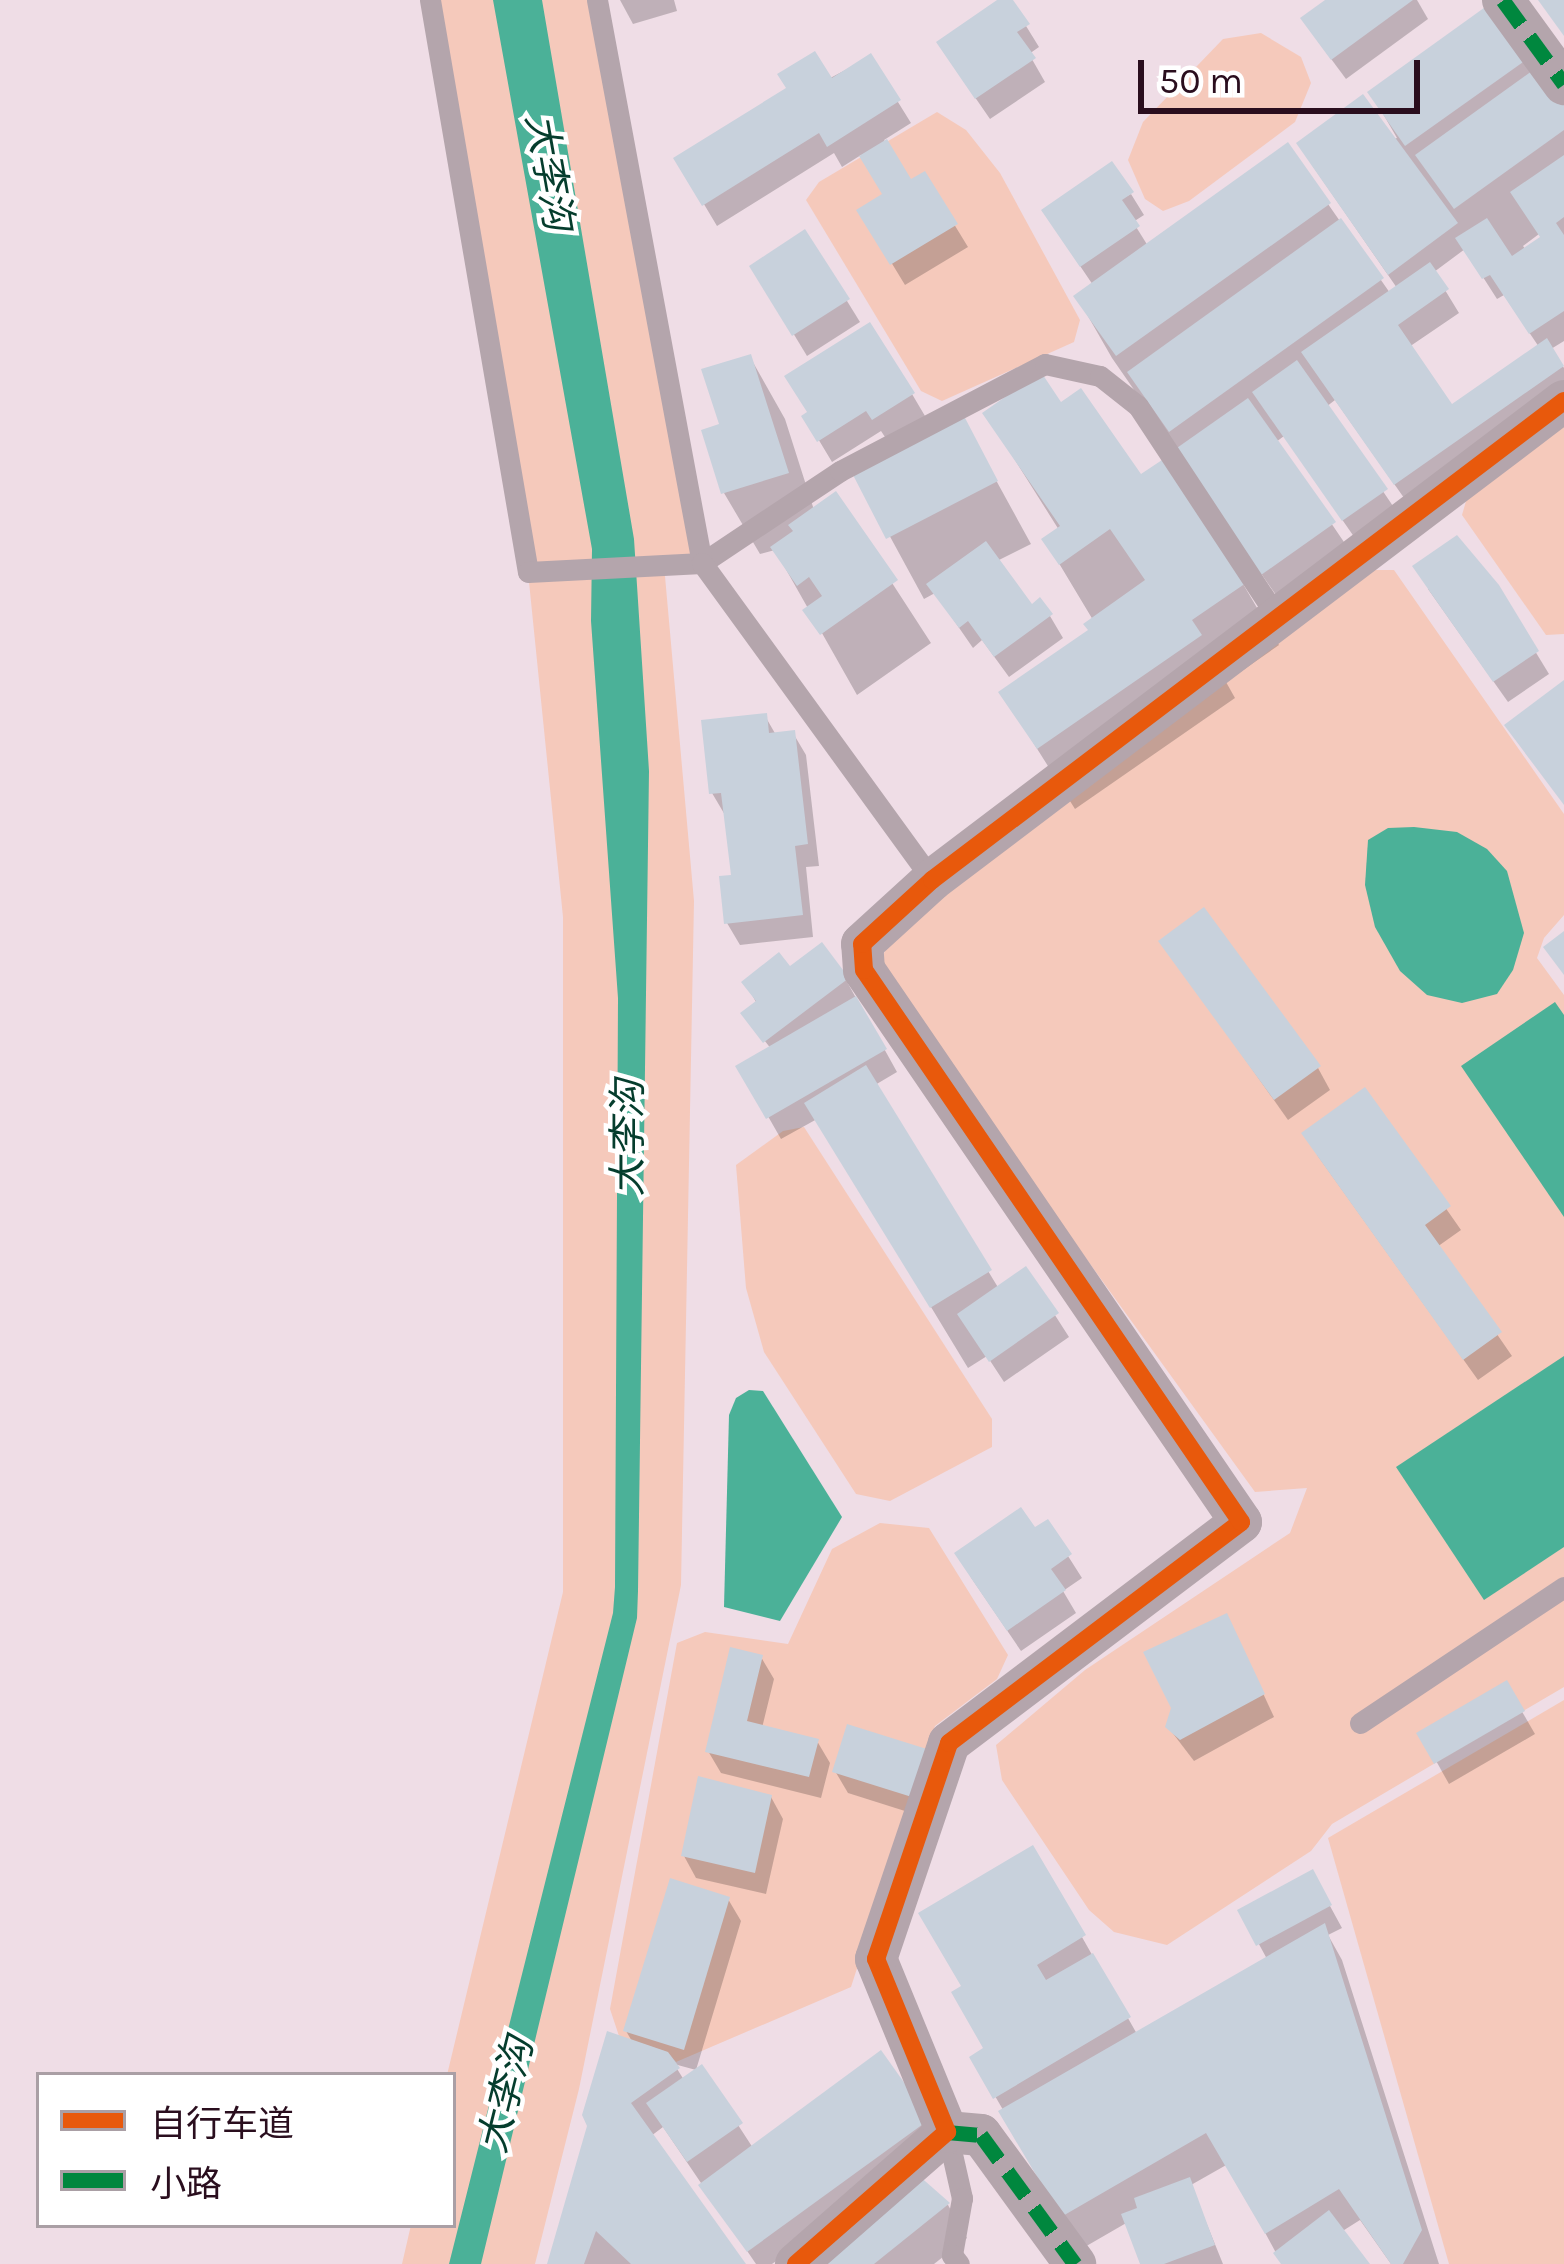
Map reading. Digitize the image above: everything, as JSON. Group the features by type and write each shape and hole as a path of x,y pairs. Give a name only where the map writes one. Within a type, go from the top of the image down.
{"street":[{"path":"1503,0 1564,84"},
{"path":"946,2132 876,1959 949,1743 1240,1522 864,970 862,944 932,880 1564,401"},
{"path":"796,2264 946,2132 981,2135 1075,2264"}],"lane":[{"path":"430,0 528,572 549,575 702,563 839,471 1046,364 1100,376 1138,406 1278,618"},
{"path":"597,0 702,563 932,880"},
{"path":"1360,1723 1564,1587"},
{"path":"946,2132 962,2198 952,2255 959,2264"}],"shaded area":[{"path":"430,0 597,0 702,563 664,565 694,901 681,1585 579,2089 535,2264 402,2264 410,2228 456,2228 456,2072 448,2072 563,1592 563,917 528,572"},
{"path":"1261,33 1301,57 1311,83 1295,122 1189,201 1163,211 1145,199 1128,160 1143,122 1223,39"},
{"path":"937,112 966,130 1000,173 1080,320 1074,342 942,401 921,391 806,200 819,182"},
{"path":"1564,414 1564,634 1546,635 1462,515 1471,484"},
{"path":"1373,570 1394,570 1564,814 1564,915 1544,938 1537,958 1564,995 1564,1687 1332,1824 1311,1851 1167,1945 1114,1932 1089,1910 1002,1780 996,1745 1085,1670 1290,1533 1307,1488 1255,1492 884,979 884,953 902,922"},
{"path":"804,1127 992,1419 992,1447 890,1501 856,1494 764,1352 746,1288 736,1165 783,1131"},
{"path":"880,1523 929,1528 1008,1655 997,1679 935,1726 851,1987 676,2062 667,2052 619,2036 610,2009 677,1643 705,1632 788,1644 832,1549"},
{"path":"1564,1700 1564,2264 1449,2264 1328,1838"}],"water":[{"name":"大李沟","path":"493,0 542,0 634,539 649,771 638,1591 637,1618 481,2264 449,2264 613,1613 615,1587 618,998 591,621 592,549"},
{"path":"1388,828 1457,832 1487,849 1507,871 1524,933 1513,970 1497,994 1462,1003 1427,995 1400,971 1375,927 1365,885 1368,840"},
{"path":"1555,1002 1564,1015 1564,1217 1461,1066"},
{"path":"1564,1356 1564,1547 1484,1600 1396,1467"},
{"path":"749,1390 763,1391 842,1517 780,1621 724,1607 729,1415 736,1398"}],"building":[{"path":"997,0 1013,0 1030,24 1017,32 1036,58 975,99 936,42"},
{"path":"1325,0 1413,0 1331,60 1300,18"},
{"path":"1495,0 1533,55 1405,146 1367,92"},
{"path":"1538,0 1564,0 1564,36"},
{"path":"815,51 832,78 871,53 901,100 827,147 819,133 702,206 673,158 786,88 777,74"},
{"path":"1543,63 1564,92 1564,130 1454,209 1415,155"},
{"path":"1363,94 1458,223 1388,275 1296,143"},
{"path":"887,139 911,179 925,171 958,224 890,265 856,210 882,194 859,156"},
{"path":"1288,142 1331,203 1116,356 1073,296"},
{"path":"1564,155 1564,217 1556,223 1564,235 1564,311 1529,334 1490,275 1482,279 1455,238 1487,218 1512,256 1540,237 1510,192"},
{"path":"1112,161 1134,192 1122,200 1140,226 1080,267 1041,210"},
{"path":"1341,218 1384,278 1169,432 1127,372"},
{"path":"805,229 850,299 792,336 749,266"},
{"path":"1430,262 1449,289 1398,325 1452,404 1547,338 1564,366 1394,485 1301,352"},
{"path":"870,322 915,393 872,420 866,411 817,442 801,416 807,412 784,376"},
{"path":"751,354 789,473 721,494 701,430 719,424 701,369"},
{"path":"1297,360 1388,489 1342,521 1252,392"},
{"path":"1041,372 1061,402 1081,388 1141,474 1162,460 1246,583 1192,620 1202,635 1037,749 998,692 1088,630 1083,624 1145,580 1110,529 1059,565 1041,539 1060,526 982,413"},
{"path":"1248,398 1336,522 1261,575 1174,450"},
{"path":"964,416 998,481 886,539 852,473"},
{"path":"836,491 898,580 820,635 802,610 822,596 809,577 797,586 770,547 793,531 788,525"},
{"path":"1457,535 1499,585 1539,651 1493,682 1412,566"},
{"path":"986,541 1032,604 1040,597 1053,614 994,657 968,621 959,628 926,584"},
{"path":"1564,680 1564,805 1504,725"},
{"path":"767,713 769,733 795,730 808,844 795,846 803,915 724,924 719,876 731,875 721,793 709,794 701,720"},
{"path":"1204,907 1321,1066 1274,1100 1158,941"},
{"path":"1564,931 1564,975 1543,947"},
{"path":"822,942 849,978 763,1043 740,1013 756,1001 741,982 779,952 790,966"},
{"path":"856,996 887,1049 766,1119 735,1066"},
{"path":"866,1065 992,1270 930,1308 804,1103"},
{"path":"1365,1087 1451,1206 1425,1225 1502,1332 1463,1360 1301,1133"},
{"path":"1026,1266 1059,1313 989,1362 957,1314"},
{"path":"1021,1507 1035,1527 1048,1519 1072,1554 1051,1569 1066,1590 1007,1631 954,1553"},
{"path":"1227,1613 1265,1694 1180,1740 1165,1727 1171,1708 1143,1652"},
{"path":"730,1647 763,1655 747,1721 819,1739 809,1777 705,1752"},
{"path":"1507,1680 1525,1711 1434,1764 1416,1733"},
{"path":"847,1724 930,1750 915,1798 832,1772"},
{"path":"698,1776 772,1795 755,1873 681,1856"},
{"path":"1033,1845 1086,1935 1037,1965 1046,1980 1093,1953 1131,2017 993,2099 969,2057 983,2048 951,1992 961,1986 918,1913"},
{"path":"1313,1869 1332,1905 1256,1946 1237,1910"},
{"path":"670,1878 730,1897 684,2050 623,2031"},
{"path":"1325,1923 1422,2230 1403,2264 1391,2264 1339,2189 1265,2234 1206,2133 1061,2217 998,2111"},
{"path":"607,2031 668,2052 680,2068 631,2103 746,2264 631,2264 596,2231 584,2264 547,2264 587,2126 582,2115"},
{"path":"881,2050 930,2119 747,2252 698,2185"},
{"path":"702,2064 743,2123 687,2162 646,2103"},
{"path":"917,2174 950,2203 874,2264 807,2264"},
{"path":"1190,2177 1215,2245 1164,2264 1140,2264 1121,2214 1137,2208 1134,2198"},
{"path":"1329,2210 1370,2264 1281,2264 1273,2253"}],"marked path":[{"path":"1503,0 1564,84"},
{"path":"947,2132 981,2135 1075,2264"}],"cycle path":[{"path":"796,2264 947,2132 876,1959 949,1743 1241,1522 864,970 862,944 932,880 1564,401"}]}
